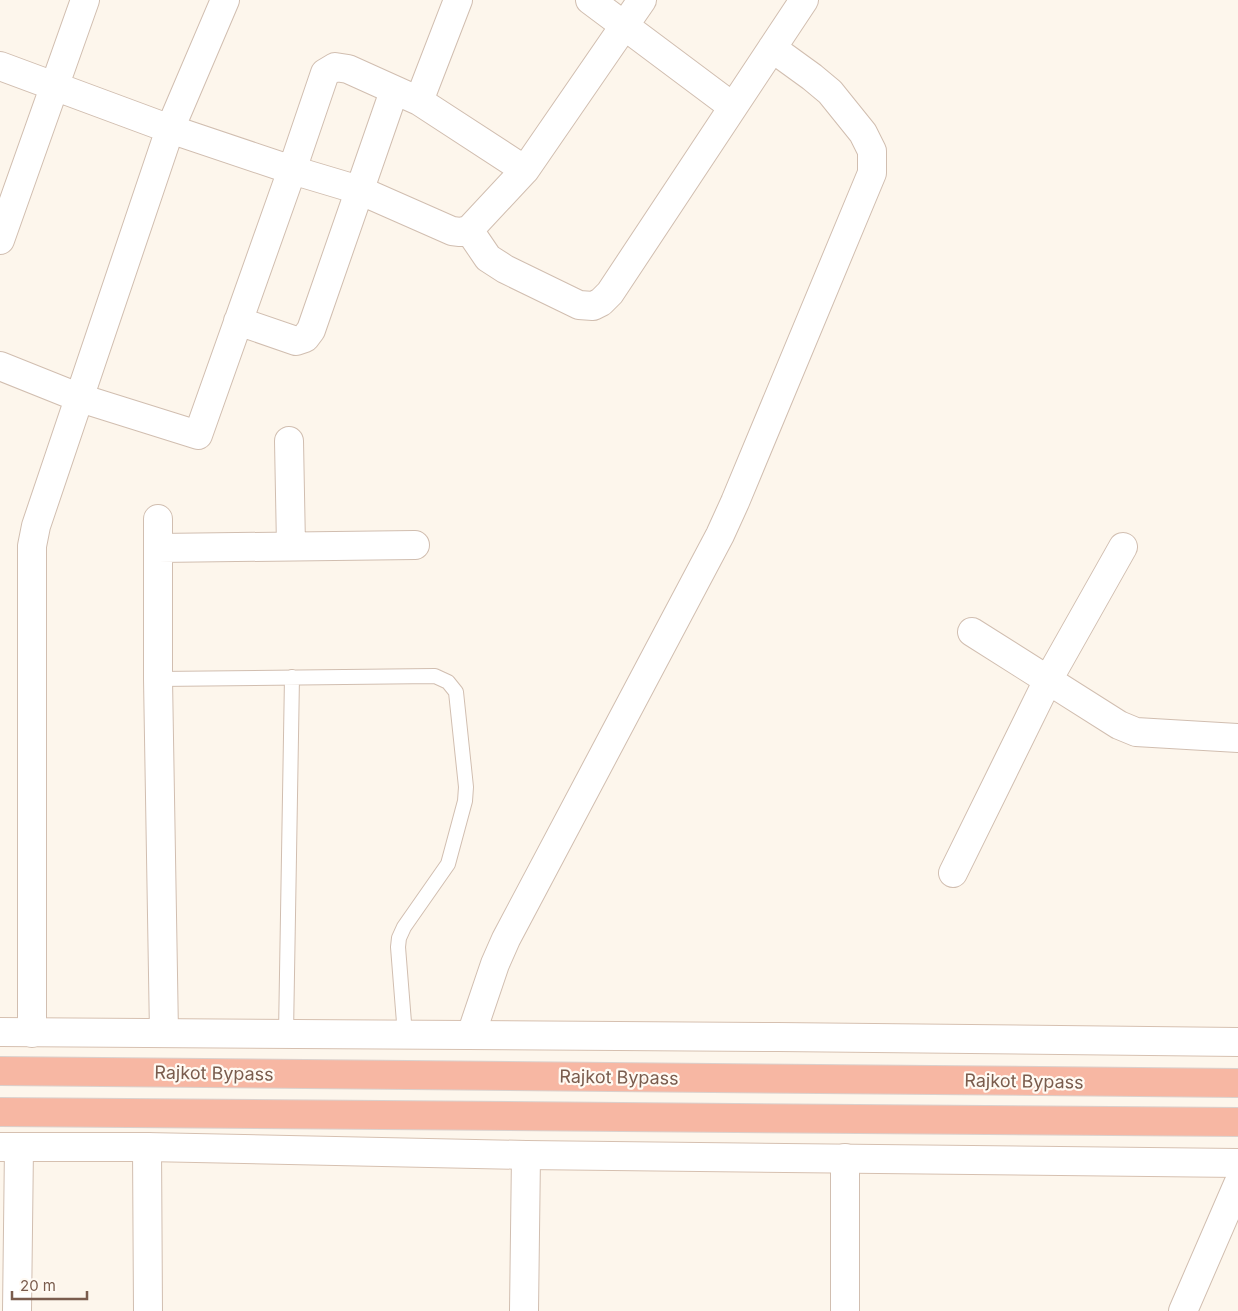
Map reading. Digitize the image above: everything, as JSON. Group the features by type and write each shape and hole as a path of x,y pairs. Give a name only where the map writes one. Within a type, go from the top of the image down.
{"highway":[{"name":"Rajkot Bypass","path":"0,1071 1238,1083"},
{"path":"0,1112 1238,1122"}],"street":[{"path":"0,240 85,0"},
{"path":"32,1033 32,546 36,526 170,129 225,0"},
{"path":"419,101 458,0"},
{"path":"590,0 733,107"},
{"path":"0,66 55,88 170,129 292,170 359,190 452,231 460,232 469,230 525,170 642,0"},
{"path":"469,230 488,258 505,269 579,305 593,306 601,302 610,293 804,0"},
{"path":"471,1035 494,964 506,939 720,535 872,173 872,151 857,126 830,92 772,48"},
{"path":"0,366 80,398 198,435 325,73 335,67 348,69 419,101 525,170"},
{"path":"238,321 296,341 305,338 311,330 394,91"},
{"path":"289,441 291,546"},
{"path":"158,519 158,679 164,1033"},
{"path":"158,548 415,545"},
{"path":"953,872 1048,680 1123,547"},
{"path":"972,632 1119,725 1136,732 1238,738"},
{"path":"0,1032 1238,1042"},
{"path":"17,1311 10,1147 147,1147 526,1155 1238,1163"},
{"path":"147,1147 148,1311"},
{"path":"524,1311 526,1155"},
{"path":"844,1158 845,1311"},
{"path":"1183,1311 1238,1184"}],"lane":[{"path":"158,679 435,676 448,682 456,692 466,787 465,801 448,864 404,927 400,938 398,947 405,1035"},
{"path":"286,1034 292,677"}]}
